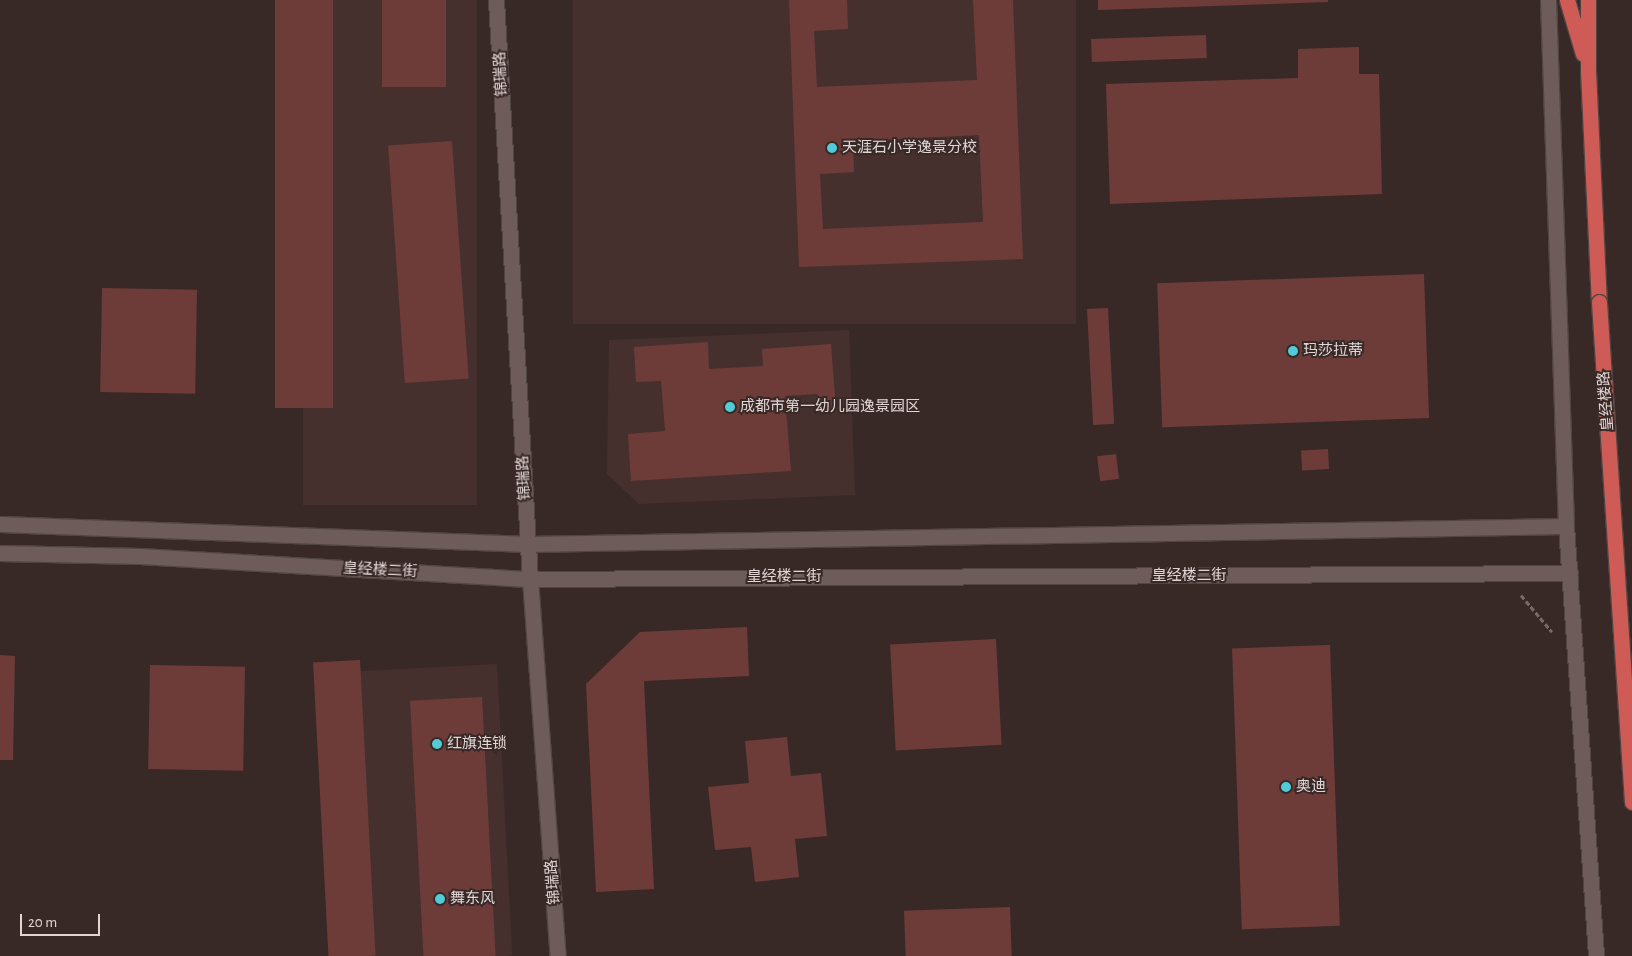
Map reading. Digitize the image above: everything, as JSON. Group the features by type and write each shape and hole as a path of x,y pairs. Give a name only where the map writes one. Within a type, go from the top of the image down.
{"highway":[{"path":"1567,0 1588,71"},
{"name":"皇经楼路","path":"1588,0 1588,71 1599,302 1632,802"}],"street":[{"name":"锦瑞路","path":"496,0 530,578 558,956"},
{"path":"1548,0 1566,526 1596,956"},
{"name":"皇经楼二街","path":"0,524 528,544 1566,526"},
{"name":"皇经楼二街","path":"0,553 140,556 530,578 1570,574"}],"shaded area":[{"path":"303,0 477,0 477,505 303,505"},
{"name":"天涯石小学逸景分校","path":"573,0 1076,0 1076,324 573,324"},
{"name":"成都市第一幼儿园逸景园区","path":"849,330 855,495 639,504 607,474 609,340"},
{"path":"497,664 512,956 362,956 347,672"}],"building":[{"path":"275,0 333,0 333,408 275,408"},
{"path":"382,0 446,0 446,87 382,87"},
{"path":"789,0 847,0 848,29 814,31 817,87 977,80 973,0 1013,0 1023,259 799,267","holes":["979,135 983,222 823,229 820,174 854,172 853,141"]},
{"path":"1098,0 1328,0 1328,2 1098,10"},
{"path":"1206,35 1207,58 1092,62 1091,39"},
{"path":"1359,47 1359,74 1379,74 1382,194 1110,204 1106,84 1298,78 1298,49"},
{"path":"452,141 469,378 405,383 388,145"},
{"name":"玛莎拉蒂","path":"1424,274 1429,418 1162,427 1157,283"},
{"path":"102,288 197,290 195,394 100,392"},
{"path":"1108,308 1114,424 1093,425 1087,309"},
{"path":"708,342 709,369 763,366 762,349 831,344 836,409 817,410 817,394 785,396 791,471 631,481 628,434 665,431 661,381 636,382 634,347"},
{"path":"1328,449 1329,469 1302,470 1301,450"},
{"path":"1116,454 1119,479 1100,481 1097,456"},
{"path":"747,627 749,676 644,681 654,889 596,892 586,684 640,632"},
{"path":"996,639 1002,745 896,750 890,645"},
{"name":"奥迪","path":"1330,645 1340,926 1242,929 1232,648"},
{"path":"0,655 15,656 13,760 0,760"},
{"path":"360,660 375,956 328,956 313,662"},
{"path":"150,665 245,667 243,771 148,769"},
{"path":"482,697 496,956 423,956 410,701"},
{"path":"787,737 791,776 821,773 827,836 795,839 799,877 755,882 751,847 715,850 708,787 749,783 745,741"},
{"path":"1010,907 1012,956 906,956 904,911"}],"place":[{"name":"天涯石小学逸景分校","path":"832,148"},
{"name":"玛莎拉蒂","path":"1293,351"},
{"name":"成都市第一幼儿园逸景园区","path":"730,407"},
{"name":"红旗连锁","path":"437,744"},
{"name":"奥迪","path":"1286,787"},
{"name":"舞东风","path":"440,899"}]}
